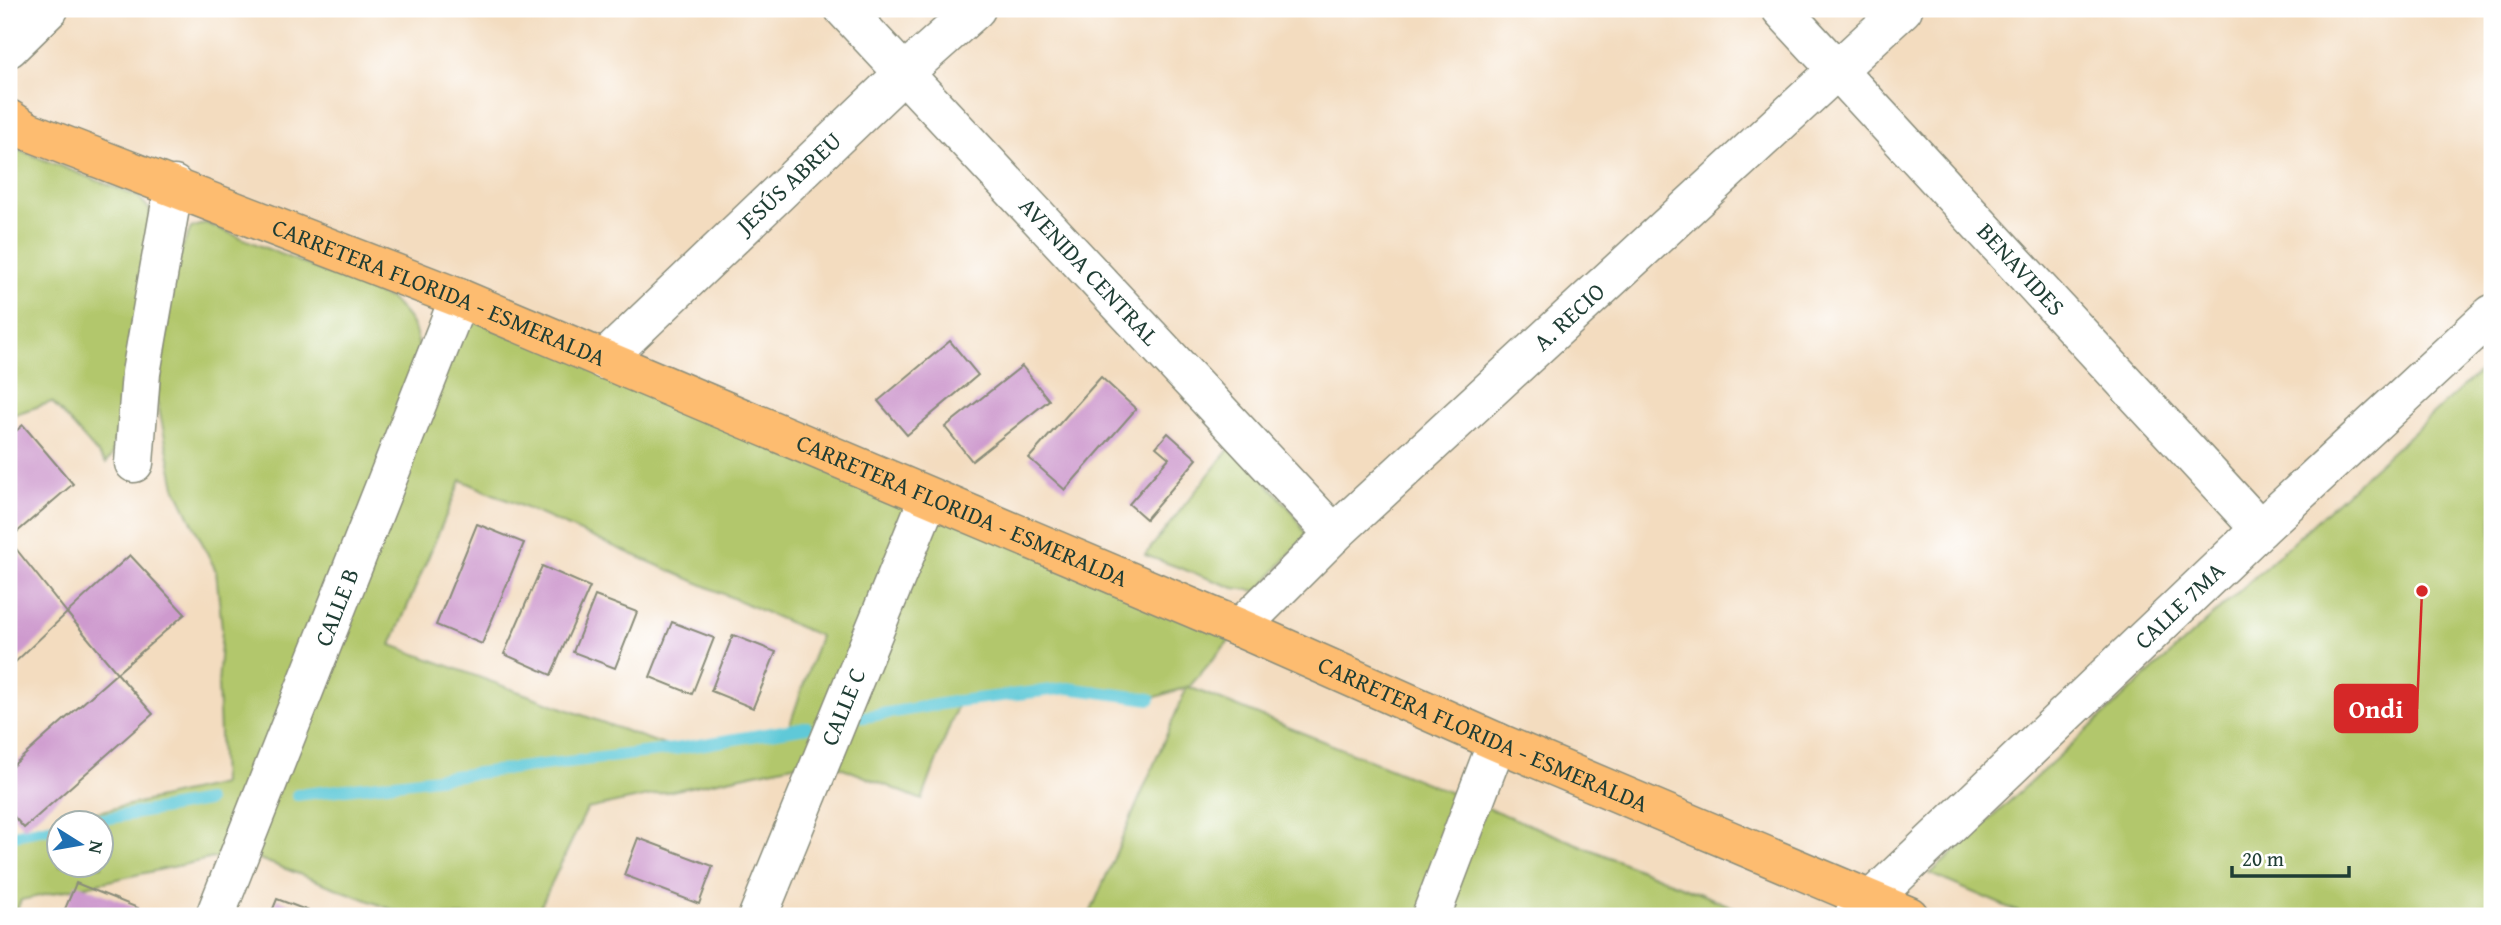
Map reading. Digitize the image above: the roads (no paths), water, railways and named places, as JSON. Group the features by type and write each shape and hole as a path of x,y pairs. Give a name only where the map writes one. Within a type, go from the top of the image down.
{"main road":[{"name":"CARRETERA FLORIDA - ESMERALDA","path":"9,119 28,131 174,185 459,298 928,499 1240,628 1861,909 1909,916"}],"street":[{"path":"9,48 49,9"},
{"name":"AVENIDA CENTRAL","path":"844,9 1334,534"},
{"name":"JESÚS ABREU","path":"604,360 904,73 976,9"},
{"name":"BENAVIDES","path":"1781,9 2260,529"},
{"name":"A. RECIO","path":"1240,628 1334,534 1903,9"},
{"path":"134,463 141,373 174,185"},
{"name":"CALLE B","path":"215,916 459,298"},
{"name":"CALLE 7MA","path":"1861,909 2260,529 2492,314"},
{"name":"CALLE C","path":"758,916 928,499"},
{"path":"1431,916 1497,743"}],"waterway":[{"path":"864,717 959,701 1068,688 1150,699"},
{"path":"297,795 675,749 807,727"},
{"path":"116,817 207,801"},
{"path":"9,836 46,829"}],"place":[{"name":"Ondi","path":"2422,591"}]}
